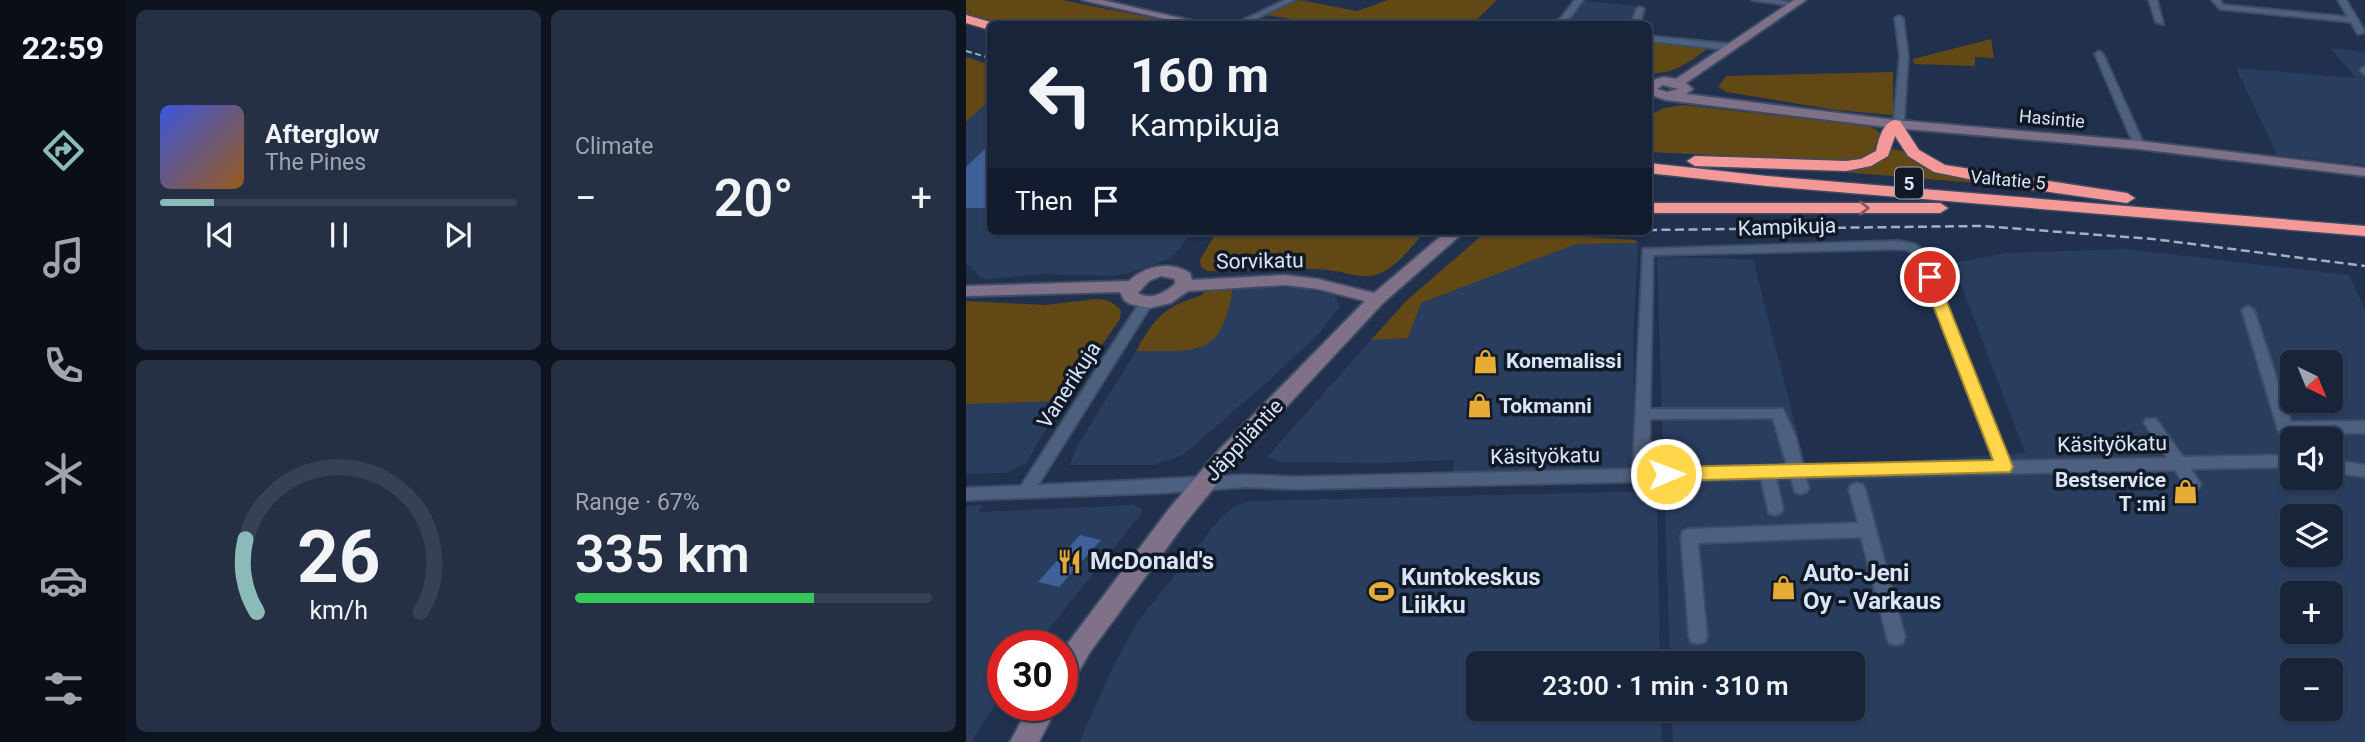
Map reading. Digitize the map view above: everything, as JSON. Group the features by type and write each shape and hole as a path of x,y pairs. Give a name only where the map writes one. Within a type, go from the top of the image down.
{"highway":[{"path":"966,19 987,25"},
{"path":"966,28 987,35"},
{"path":"1669,161 1856,165 1871,161 1883,153 1888,133 1895,124 1905,138 1906,146 1940,169 1968,176 2169,204"},
{"name":"Valtatie 5","path":"1652,159 2365,220"},
{"name":"Valtatie 5","path":"1652,168 1767,181 2365,231"},
{"path":"1652,208 2046,210 2082,207"}],"main road":[{"path":"1087,0 1186,21"},
{"path":"1678,89 1731,47 1798,2"},
{"name":"Hasintie","path":"1652,88 1663,81 1678,89 1737,103 1895,124"},
{"name":"Jäppiläntie","path":"1078,650 1204,483 1377,299 1452,235"},
{"path":"966,291 1131,286 1143,277 1168,270 1184,276 1183,286 1172,295 1147,302 1133,300 1129,291 1131,286"},
{"name":"Sorvikatu","path":"1183,286 1285,280 1318,284 1377,299"},
{"path":"1024,742 1036,721"}],"street":[{"path":"1246,21 1291,0"},
{"path":"1562,21 1579,0"},
{"path":"1756,0 1798,2"},
{"path":"2153,0 2160,22"},
{"path":"2342,0 2361,32"},
{"path":"2218,4 2355,20"},
{"path":"1637,21 1640,9"},
{"path":"1895,124 1899,118 1904,56 1899,18"},
{"path":"1652,38 1731,47"},
{"path":"2099,54 2140,145"},
{"name":"Hasintie","path":"1895,124 2140,145 2365,172"},
{"name":"Kampikuja","path":"1641,475 1647,252 1911,247 1920,253 2004,467"},
{"name":"Vanerikuja","path":"1026,491 1147,302"},
{"path":"2248,310 2286,427"},
{"path":"1642,414 1778,414 1787,435 1801,488"},
{"path":"2151,423 2193,484"},
{"path":"2343,427 2365,427"},
{"name":"Käsityökatu","path":"966,494 1204,483 2280,461"},
{"path":"2343,468 2365,471"},
{"path":"1767,472 1775,508"},
{"path":"1857,489 1896,637"},
{"path":"1698,636 1689,536 1866,530"}],"shaded area":[{"path":"966,0 1062,0 1167,21 992,21 966,14"},
{"path":"1299,0 1357,11 1388,0 1497,0 1475,21 1306,21 1265,15"},
{"path":"1582,1 1637,6 1635,21 1566,21"},
{"path":"1991,39 1994,58 1975,57 1975,66 1914,64 1913,59"},
{"path":"1652,41 1710,47 1689,62 1652,73"},
{"path":"2330,48 2365,52 2365,165 2277,155 2236,68 2356,78"},
{"path":"966,57 987,64 987,103 966,122"},
{"path":"1893,72 1893,115 1836,110 1727,92 1718,87 1726,76"},
{"path":"987,103 987,235 1190,235 1167,260 1114,276 1044,274 987,279 980,277 966,264 966,122"},
{"path":"1683,105 1868,126 1881,135 1879,150 1858,162 1652,152 1652,114 1664,108"},
{"path":"1892,149 1907,154 1932,170 2060,190 1782,167 1871,165 1885,159"},
{"path":"1215,235 1422,235 1392,266 1373,275 1307,269 1207,271 1201,267 1200,260"},
{"path":"1482,235 1553,235 1635,240 1638,243 1576,244 1421,303 1408,338 1371,340 1407,300"},
{"path":"1638,243 1633,337 1634,469 1453,473 1454,460 1380,463 1281,462 1267,457 1371,340 1408,338 1421,303 1576,244"},
{"path":"2125,249 2349,275 2365,309 2365,742 1673,742 1672,721 1865,721 1865,651 1670,651 1657,257 1753,259 1806,467 2025,453 1953,263 2006,253"},
{"path":"1233,287 1308,288 1314,292 1334,295 1340,307 1318,334 1272,378 1183,455 1153,465 1070,465 1076,448 1136,351 1198,349"},
{"path":"1233,287 1222,328 1203,346 1191,350 1136,351 1162,314 1178,304 1202,295 1205,291"},
{"path":"1107,300 1118,307 1121,310 1120,319 1063,401 966,404 966,301 1045,305"},
{"path":"1063,401 1026,463 1007,473 966,474 966,404"},
{"path":"1657,491 1660,651 1466,651 1466,721 1661,721 1662,742 1079,742 1114,665 1138,621 1221,517 1235,506 1251,501"},
{"path":"982,505 979,512 1133,505 1141,508 1142,513 1048,630 987,630 987,717 971,742 966,742 966,506"}],"building":[{"path":"987,147 987,208 966,208 966,167"},
{"name":"McDonald's","path":"1080,535 1101,540 1059,587 1038,582"}],"railway":[{"path":"966,51 987,57"},
{"path":"1652,230 1982,226 2153,239 2365,266"}],"place":[{"name":"Konemalissi","path":"1486,361"},
{"name":"Tokmanni","path":"1479,406"},
{"name":"Bestservice T :mi","path":"2186,492"},
{"name":"McDonald's","path":"1070,561"},
{"name":"Auto-Jeni Oy - Varkaus","path":"1783,587"},
{"name":"Kuntokeskus Liikku","path":"1381,591"}],"route":[{"path":"1666,474 2004,467 1930,277"}]}
